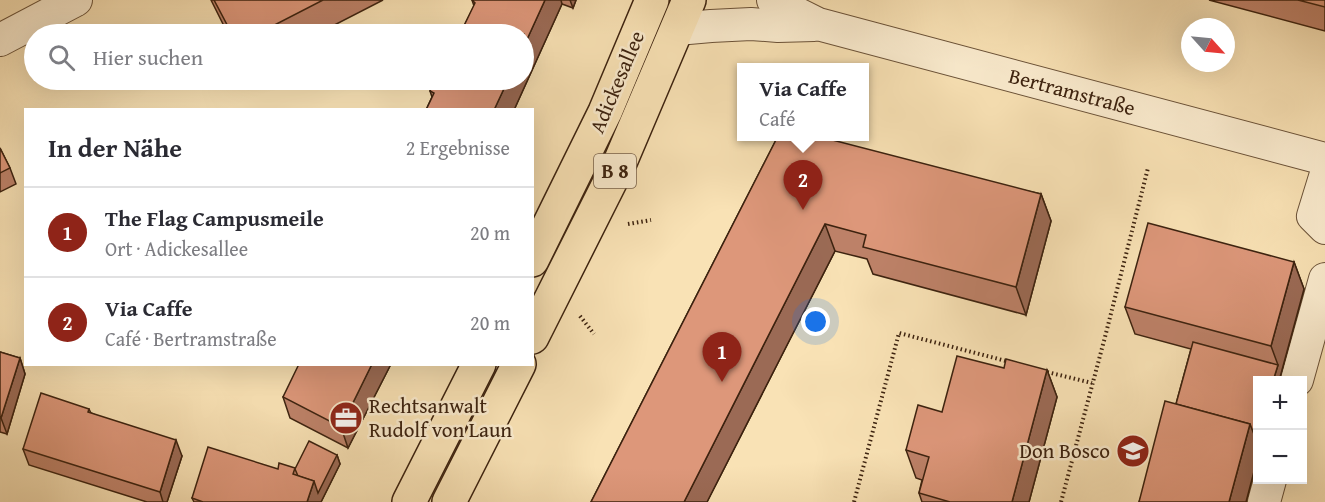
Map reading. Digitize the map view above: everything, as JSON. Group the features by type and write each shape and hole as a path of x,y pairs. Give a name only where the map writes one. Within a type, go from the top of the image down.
{"main road":[{"name":"Adickesallee","path":"534,256 605,112 652,0"},
{"name":"Adickesallee","path":"534,333 621,160 683,15"},
{"path":"409,502 478,366"},
{"path":"449,502 518,366"}],"street":[{"path":"0,40 35,9 76,0"},
{"name":"Bertramstraße","path":"773,0 818,24 1325,159"},
{"name":"Bertramstraße","path":"683,15 711,26 751,24 778,27 818,24"},
{"path":"1325,177 1314,216 1325,228"},
{"path":"1298,376 1325,279"},
{"path":"1264,502 1269,484"}],"path":[{"path":"1061,502 1148,168"},
{"path":"579,316 594,334"},
{"path":"855,502 899,333 1012,363"},
{"path":"1035,369 1092,383"}],"building":[{"path":"214,0 323,0 276,24 227,24"},
{"path":"472,0 545,0 534,24 465,24 475,3"},
{"path":"1298,0 1325,0 1325,7"},
{"path":"503,90 495,108 427,108 434,93 430,91"},
{"path":"775,141 836,141 1041,194 1016,287 863,247 866,235 825,224 684,502 591,502"},
{"path":"0,148 10,168 0,173"},
{"path":"1148,223 1294,262 1271,346 1125,307"},
{"path":"1193,342 1278,365 1275,376 1253,376 1253,432 1250,424 1176,404"},
{"path":"0,352 20,358 1,418 0,418"},
{"path":"957,356 1004,368 1006,359 1047,370 1012,502 950,502 919,493 929,457 906,450 918,405 942,412"},
{"path":"298,366 371,366 341,427 283,397"},
{"path":"41,393 89,409 88,412 176,440 160,492 23,449"},
{"path":"1165,401 1250,424 1229,502 1139,502"},
{"path":"309,441 337,455 318,493 314,481 298,476 295,469"},
{"path":"208,447 278,469 279,463 295,468 293,474 314,481 307,502 203,502 192,498"}],"place":[{"name":"Via Caffe","path":"803,210"},
{"name":"The Flag Campusmeile","path":"722,382"},
{"name":"Rechtsanwalt Rudolf von Laun","path":"346,418"},
{"name":"Don Bosco","path":"1133,451"}]}
